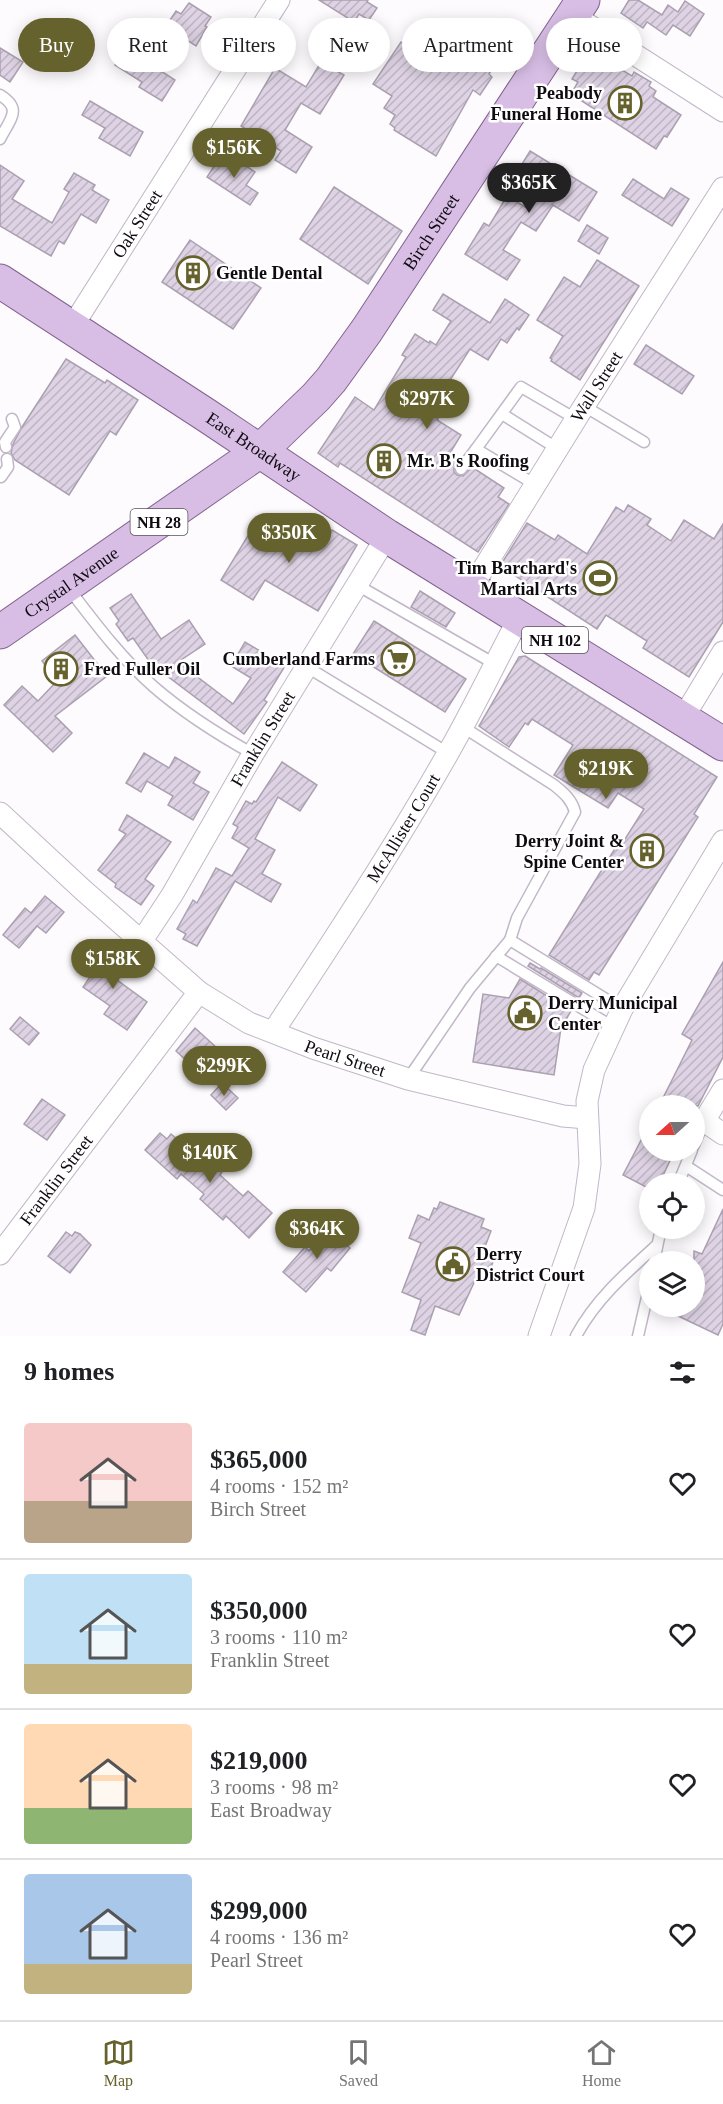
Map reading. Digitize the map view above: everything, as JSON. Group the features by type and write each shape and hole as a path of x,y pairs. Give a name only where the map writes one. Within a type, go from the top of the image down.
{"main road":[{"name":"Birch Street","path":"260,451 316,397 355,346 578,7"},
{"name":"East Broadway","path":"0,281 387,536 723,744"},
{"name":"Crystal Avenue","path":"0,632 68,587 260,451"}],"street":[{"name":"Oak Street","path":"72,327 279,0"},
{"path":"578,7 723,111"},
{"name":"Wall Street","path":"472,587 723,188"},
{"name":"Franklin Street","path":"141,942 172,896 253,754 387,536"},
{"name":"McAllister Court","path":"273,1032 387,858 463,727 519,618"},
{"path":"683,718 723,652"},
{"name":"Pearl Street","path":"0,813 141,942 200,992 249,1023 313,1048 408,1079 563,1116 587,1118"},
{"path":"539,1336 584,1208 590,1164 588,1088 601,1050 617,1018 723,842"},
{"name":"Franklin Street","path":"0,1254 200,992"},
{"path":"705,1119 723,1090"},
{"path":"705,1122 723,1134"}],"lane":[{"path":"0,94 13,106 13,113 0,139"},
{"path":"461,469 521,387 644,442"},
{"path":"502,414 558,448"},
{"path":"6,447 5,442 15,427 12,419"},
{"path":"476,449 536,485"},
{"path":"1,477 8,466 7,459"},
{"path":"357,585 495,664"},
{"path":"68,587 124,657 154,687 217,733 253,754"},
{"path":"307,667 448,753"},
{"path":"408,1079 470,988 510,940 517,918 575,812 573,804 554,785 463,727"},
{"path":"510,940 617,1018"},
{"path":"496,956 617,1018"},
{"path":"683,1173 688,1161"},
{"path":"686,1166 723,1190"},
{"path":"656,1251 658,1239"},
{"path":"576,1336 607,1291 657,1245"},
{"path":"638,1336 642,1317"}],"building":[{"path":"319,0 368,0 367,2 377,8 370,18 359,14 356,18 348,18"},
{"path":"629,0 638,0 662,15 668,5 678,12 685,1 704,14 690,36 673,25 666,35 647,22 643,28 642,18 628,18 621,13"},
{"path":"189,3 211,17 201,18 201,37 196,46 189,41 189,18 171,18 176,11 181,14"},
{"path":"401,42 402,72 490,72 492,77 480,95 473,90 436,156 394,130 395,128 390,124 395,115 384,108 392,96 373,84 381,72 390,72 390,58"},
{"path":"0,48 18,59 18,70 10,82 0,75"},
{"path":"126,72 162,72 175,80 162,101 139,87 142,82"},
{"path":"273,72 282,72 306,87 315,72 339,72 344,75 320,114 301,103 285,130 312,147 296,173 275,160 281,151 241,126"},
{"name":"Peabody Funeral Home","path":"576,72 625,72 632,76 634,72 651,82 649,86 656,91 653,97 681,115 656,149 571,94 578,82 572,79"},
{"path":"90,101 143,132 130,156 99,138 105,128 82,115"},
{"path":"530,151 597,192 579,221 553,205 536,231 521,222 503,250 520,260 507,280 465,254 484,223 489,226 507,196 530,210 545,186 519,169"},
{"path":"221,156 231,162 234,158 255,172 246,185 258,193 250,205 207,177"},
{"path":"0,165 24,181 12,199 52,223 69,192 64,189 74,173 95,185 92,190 109,200 96,223 81,214 64,244 59,241 51,256 0,226"},
{"path":"633,179 664,199 671,188 689,199 672,226 622,195"},
{"path":"334,187 402,231 368,284 300,239"},
{"path":"587,225 608,238 599,254 578,241"},
{"path":"190,240 261,288 233,329 162,282"},
{"path":"597,260 639,286 580,380 551,361 550,358 563,336 537,320 564,277 580,287"},
{"path":"443,294 490,323 505,299 529,315 507,343 501,339 488,360 470,349 436,402 445,408 437,420 461,435 450,453 459,459 454,472 463,476 472,467 504,488 498,497 509,504 478,552 340,463 338,467 318,453 355,397 374,410 406,357 402,355 415,334 436,345 451,321 433,310"},
{"path":"646,345 694,376 682,394 634,364"},
{"path":"66,359 105,383 107,380 138,400 116,435 110,431 69,495 15,460 11,453 22,427"},
{"path":"628,505 651,519 647,525 671,541 684,520 714,539 723,524 723,622 689,677 643,648 647,641 606,615 597,629 500,566 527,523 555,540 558,535 587,554 616,507 624,512"},
{"path":"260,516 312,548 332,530 357,545 318,611 265,580 253,600 221,580"},
{"name":"Cumberland Farms","path":"420,591 455,613 446,627 411,607"},
{"path":"131,594 161,639 189,620 205,644 178,662 233,704 251,678 231,666 245,642 285,666 264,700 267,702 244,734 163,673 159,675 133,638 128,641 116,624 119,621 110,608"},
{"name":"Cumberland Farms","path":"374,621 466,679 445,712 353,654"},
{"path":"75,635 107,676 55,716 72,733 53,752 4,705 22,686 38,701 57,681 42,661"},
{"path":"525,656 717,777 694,814 698,817 630,926 599,975 594,972 589,980 549,955 619,842 622,844 644,809 618,793 608,808 554,775 573,745 532,719 528,725 525,723 509,747 479,726 519,657"},
{"path":"144,753 169,768 175,757 200,772 193,783 209,792 193,820 168,805 173,796 147,781 141,792 126,783"},
{"path":"282,762 317,785 300,811 278,797 255,839 275,850 262,874 281,884 271,902 235,881 197,946 183,939 186,934 177,929 193,900 197,903 216,868 232,876 249,848 232,838 238,827 233,824 246,801 252,804 256,802"},
{"path":"127,815 171,842 145,879 154,886 141,905 115,887 116,884 98,870 126,834 119,830"},
{"path":"45,896 64,912 46,933 37,926 19,948 3,935 25,908 31,913"},
{"path":"104,947 124,962 113,977 147,1002 127,1030 104,1014 110,1006 83,987 90,977 85,973"},
{"path":"723,962 723,1057 704,1095 664,1095 692,1040 682,1034"},
{"path":"530,963 582,993 579,998 528,966"},
{"name":"Derry Municipal Center","path":"520,979 571,1011 561,1028 554,1075 473,1062 483,994 509,998"},
{"path":"20,1017 39,1033 29,1045 10,1029"},
{"path":"195,1028 217,1048 213,1053 219,1058 203,1076 176,1051"},
{"path":"222,1083 238,1098 226,1110 211,1095"},
{"path":"42,1099 65,1115 47,1140 24,1124"},
{"path":"160,1133 167,1139 171,1134 196,1155 199,1152 222,1172 220,1175 243,1196 248,1191 272,1213 249,1238 226,1216 223,1220 200,1199 204,1194 181,1174 177,1179 145,1150"},
{"path":"639,1144 639,1161 670,1161 664,1173 639,1173 639,1183 623,1175"},
{"name":"Derry District Court","path":"440,1202 484,1219 481,1227 491,1231 483,1252 495,1257 488,1275 479,1272 459,1315 435,1306 425,1335 411,1330 421,1300 402,1292 421,1243 409,1238 418,1215 429,1220 434,1208 437,1209"},
{"path":"723,1209 723,1324 718,1335 680,1317 705,1317 703,1251"},
{"path":"328,1228 350,1248 331,1271 327,1268 306,1292 283,1272 305,1247 309,1251"},
{"path":"66,1232 72,1236 75,1232 80,1234 91,1245 70,1273 48,1256"}],"place":[{"name":"Peabody Funeral Home","path":"625,103"},
{"name":"Gentle Dental","path":"193,273"},
{"name":"Mr. B's Roofing","path":"384,461"},
{"name":"Tim Barchard's Martial Arts","path":"600,578"},
{"name":"Cumberland Farms","path":"398,659"},
{"name":"Fred Fuller Oil","path":"61,669"},
{"name":"Derry Joint & Spine Center","path":"647,851"},
{"name":"Derry Municipal Center","path":"525,1013"},
{"name":"Derry District Court","path":"453,1264"}]}
